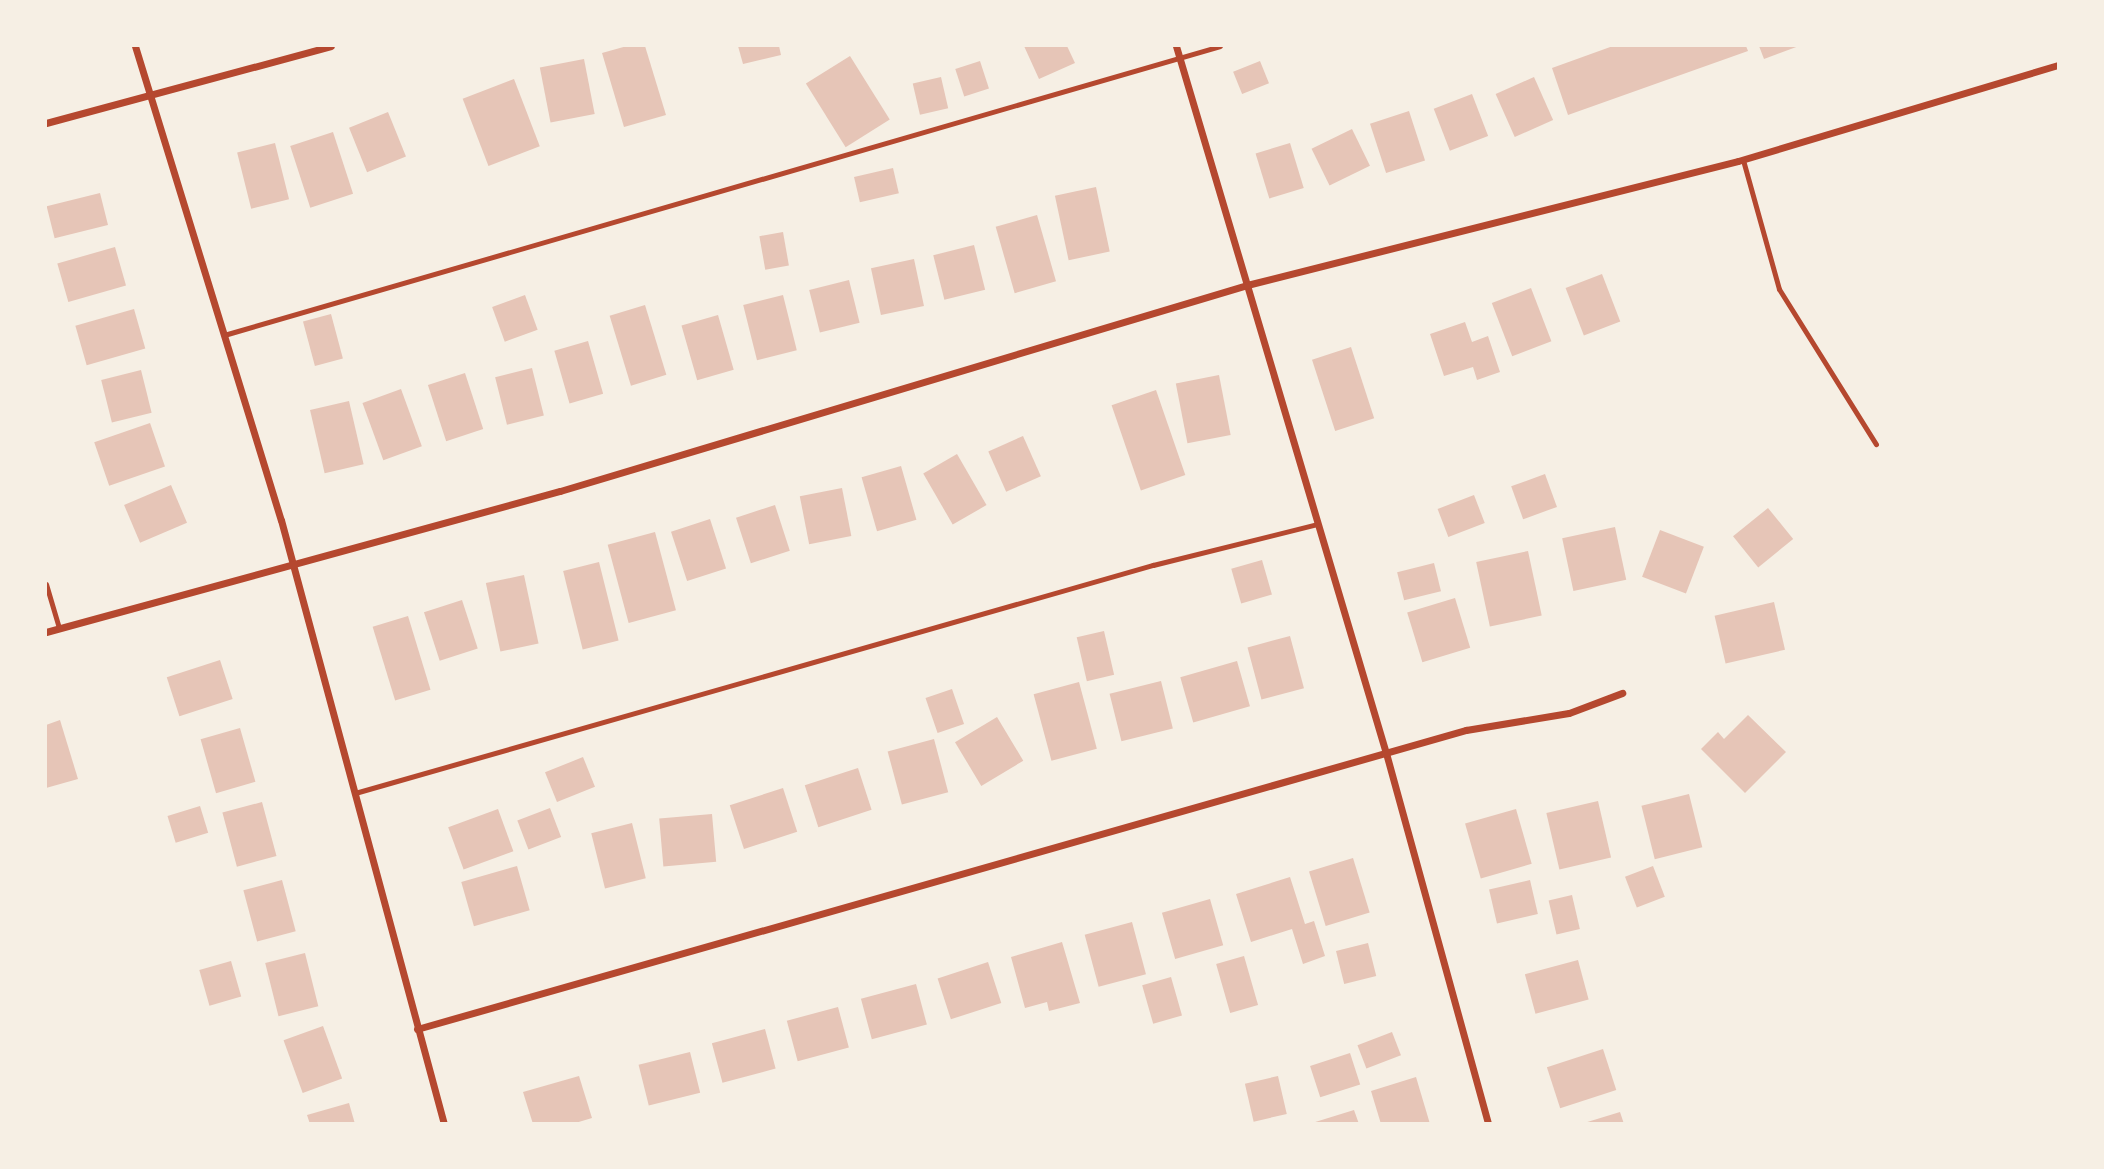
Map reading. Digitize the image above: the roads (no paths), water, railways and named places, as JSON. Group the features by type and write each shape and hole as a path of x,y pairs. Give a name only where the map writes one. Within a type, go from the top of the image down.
{"street":[{"path":"135,46 292,561 444,1124"},
{"path":"46,123 151,98 331,46"},
{"path":"1176,46 1386,753 1488,1124"},
{"path":"46,632 292,561 560,491 1247,285 1743,160 2059,65"},
{"path":"418,1029 1466,730 1569,713 1622,693"}],"lane":[{"path":"224,335 1220,46"},
{"path":"1743,160 1779,289 1876,444"},
{"path":"355,793 1153,565 1318,524"},
{"path":"46,584 59,628"}]}
